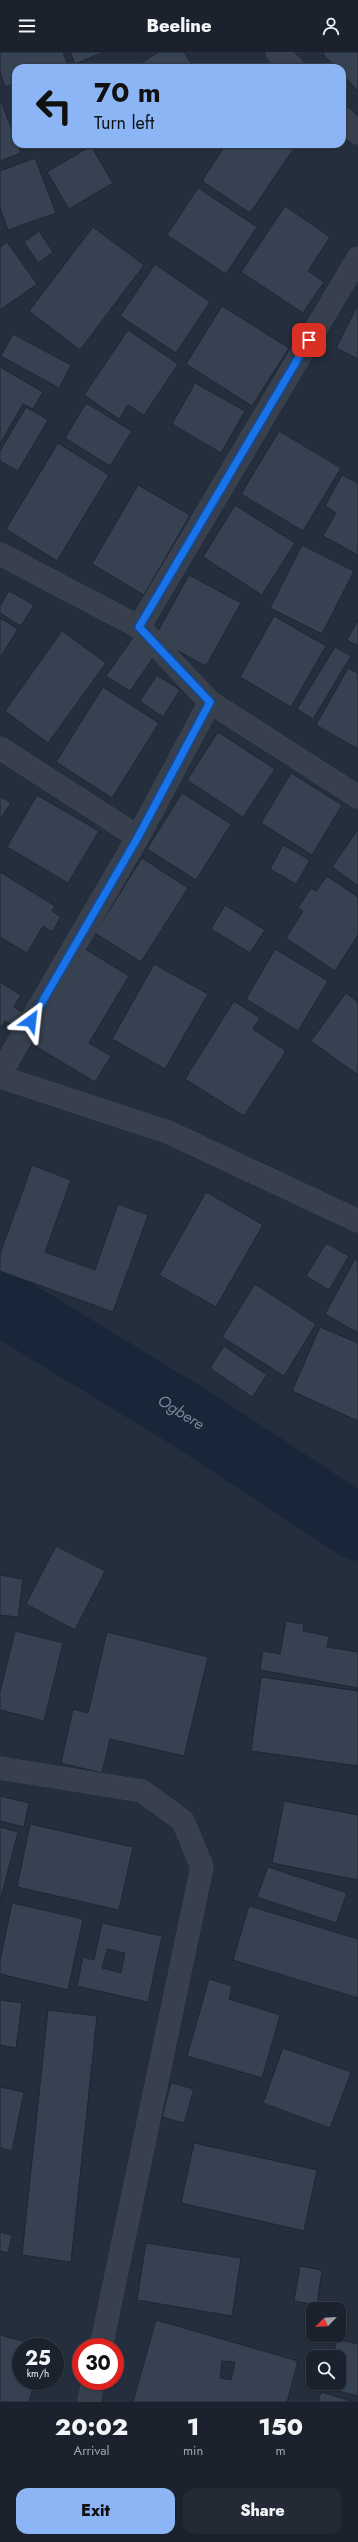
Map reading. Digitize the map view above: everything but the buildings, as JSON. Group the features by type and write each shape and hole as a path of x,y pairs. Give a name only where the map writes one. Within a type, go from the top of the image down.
{"street":[{"path":"277,52 289,64"},
{"path":"346,122 358,133"},
{"path":"139,627 358,258"},
{"path":"0,554 139,627 210,702 358,797"},
{"path":"210,702 138,837 0,1076 168,1132 358,1221"},
{"path":"0,748 138,837"},
{"path":"0,1768 142,1790 183,1821 202,1867 103,2338"},
{"path":"89,2402 91,2390"}],"waterway":[{"name":"Ogbere","path":"0,1302 192,1419 358,1528"}],"route":[{"path":"31,1021 138,837 210,702 139,627 309,340"}]}
